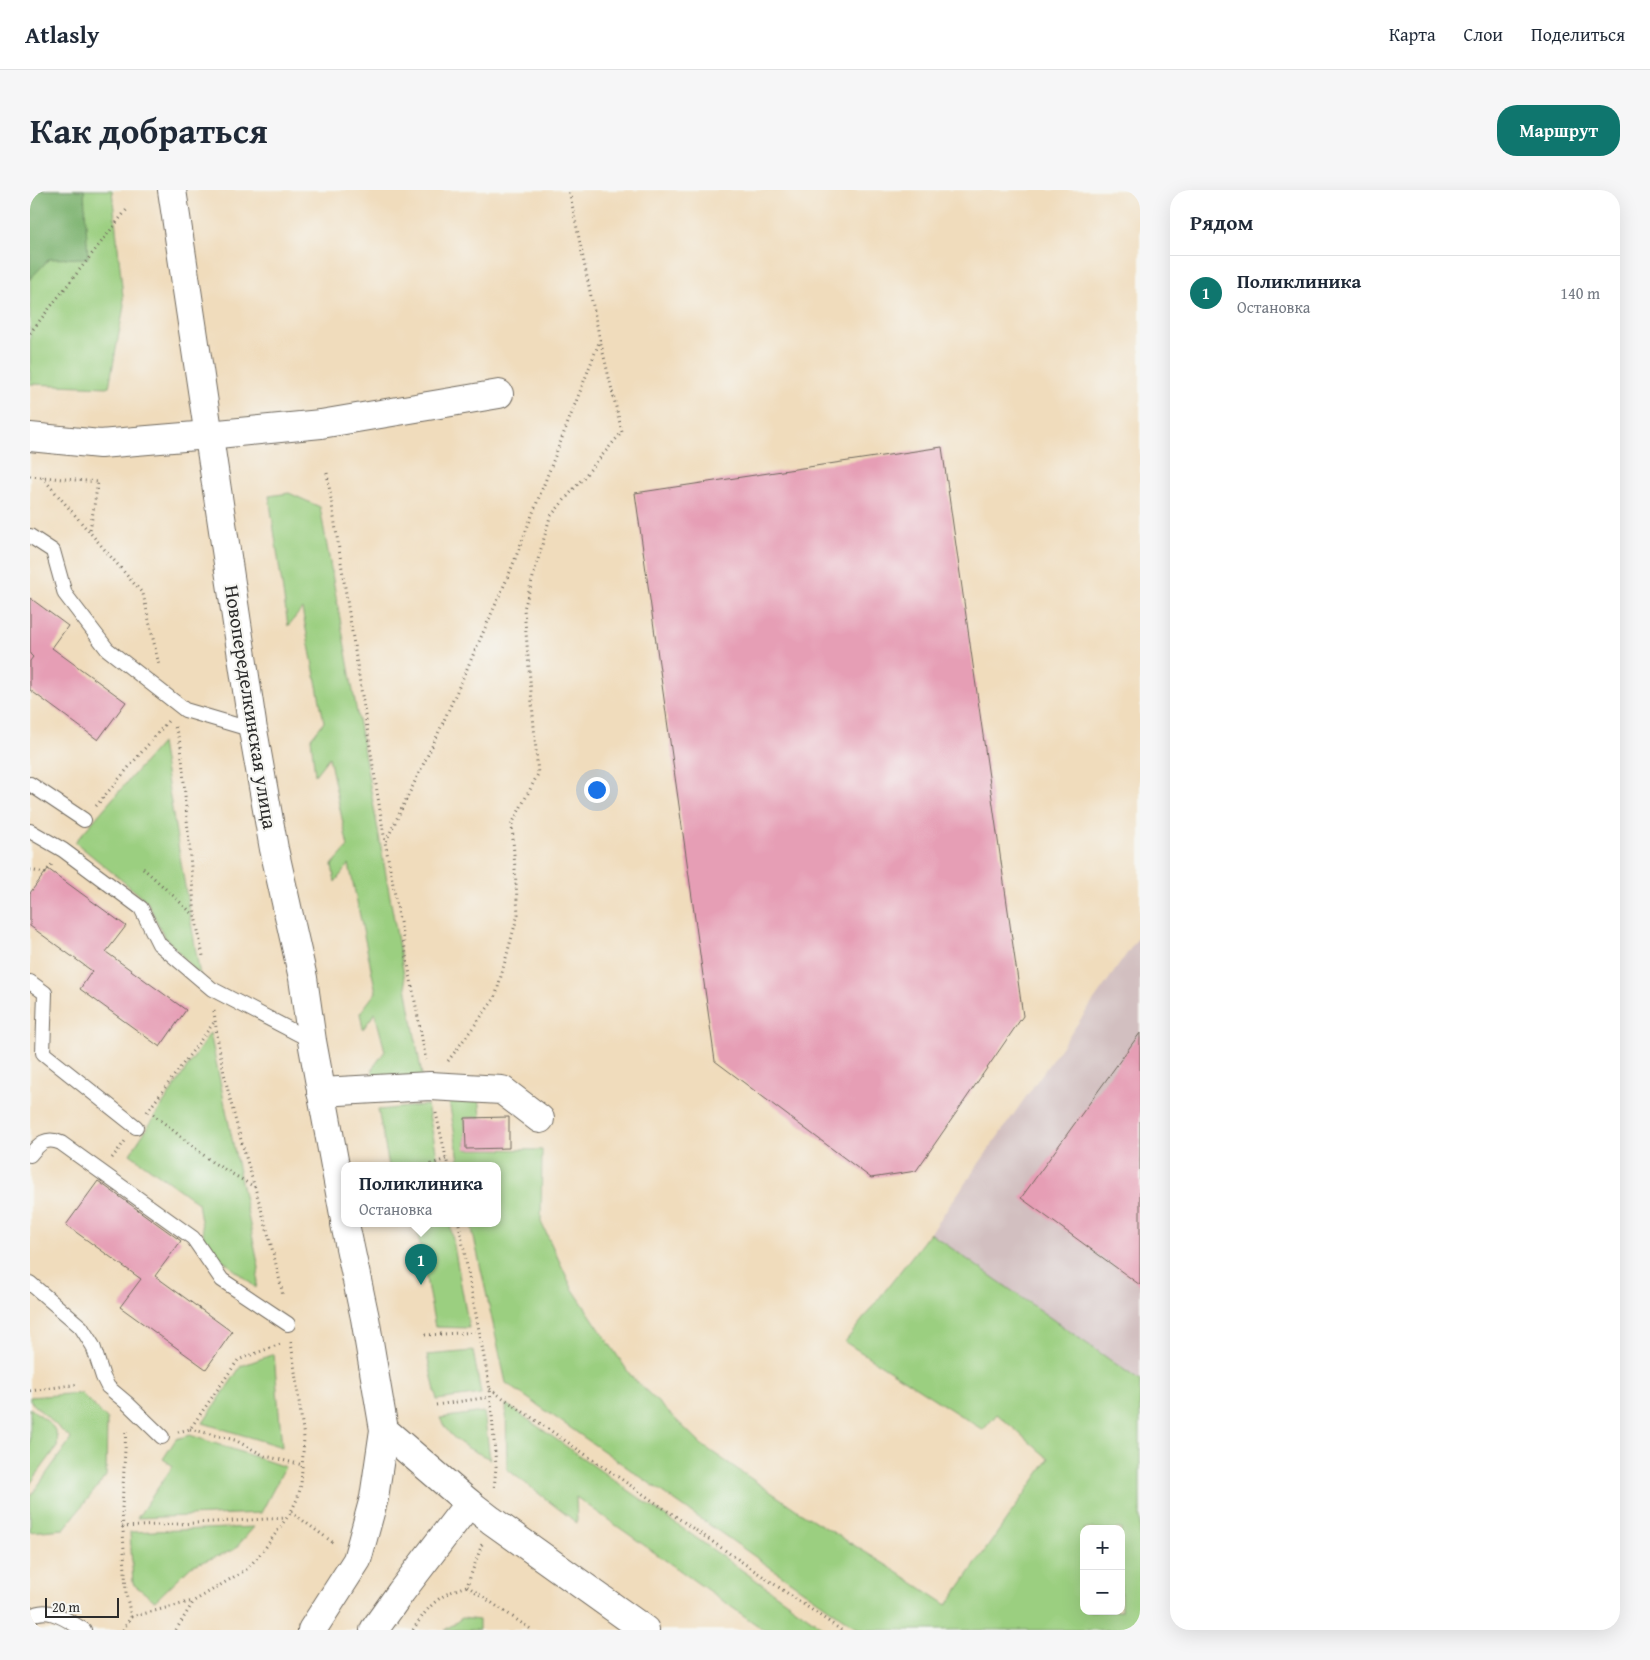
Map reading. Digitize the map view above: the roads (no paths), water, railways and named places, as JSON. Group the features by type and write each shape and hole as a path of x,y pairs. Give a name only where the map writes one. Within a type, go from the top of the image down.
{"main road":[{"name":"Новопеределкинская улица","path":"172,190 253,730 274,849 303,978 312,1041 341,1200"},
{"path":"30,437 100,444 208,435 321,424 499,394"},
{"path":"321,1092 430,1086 502,1090 540,1119"},
{"name":"Новопеределкинская улица","path":"312,1630 357,1560 374,1498 384,1430 365,1318 346,1227"},
{"path":"384,1430 491,1520 645,1630"},
{"path":"374,1630 470,1502"}],"lane":[{"path":"30,536 53,551 65,594 107,649 185,710 253,730"},
{"path":"30,784 84,820"},
{"path":"30,831 63,850 141,908 159,944 212,990 312,1041"},
{"path":"30,982 45,993 43,1053 136,1127"},
{"path":"30,1155 44,1141 49,1139 55,1140 193,1238 222,1280 288,1324"},
{"path":"30,1283 81,1327 93,1346 108,1387 162,1437"},
{"path":"30,1617 36,1612 46,1612 60,1616 84,1630"}],"place":[{"name":"Поликлиника","path":"421,1285"}]}
